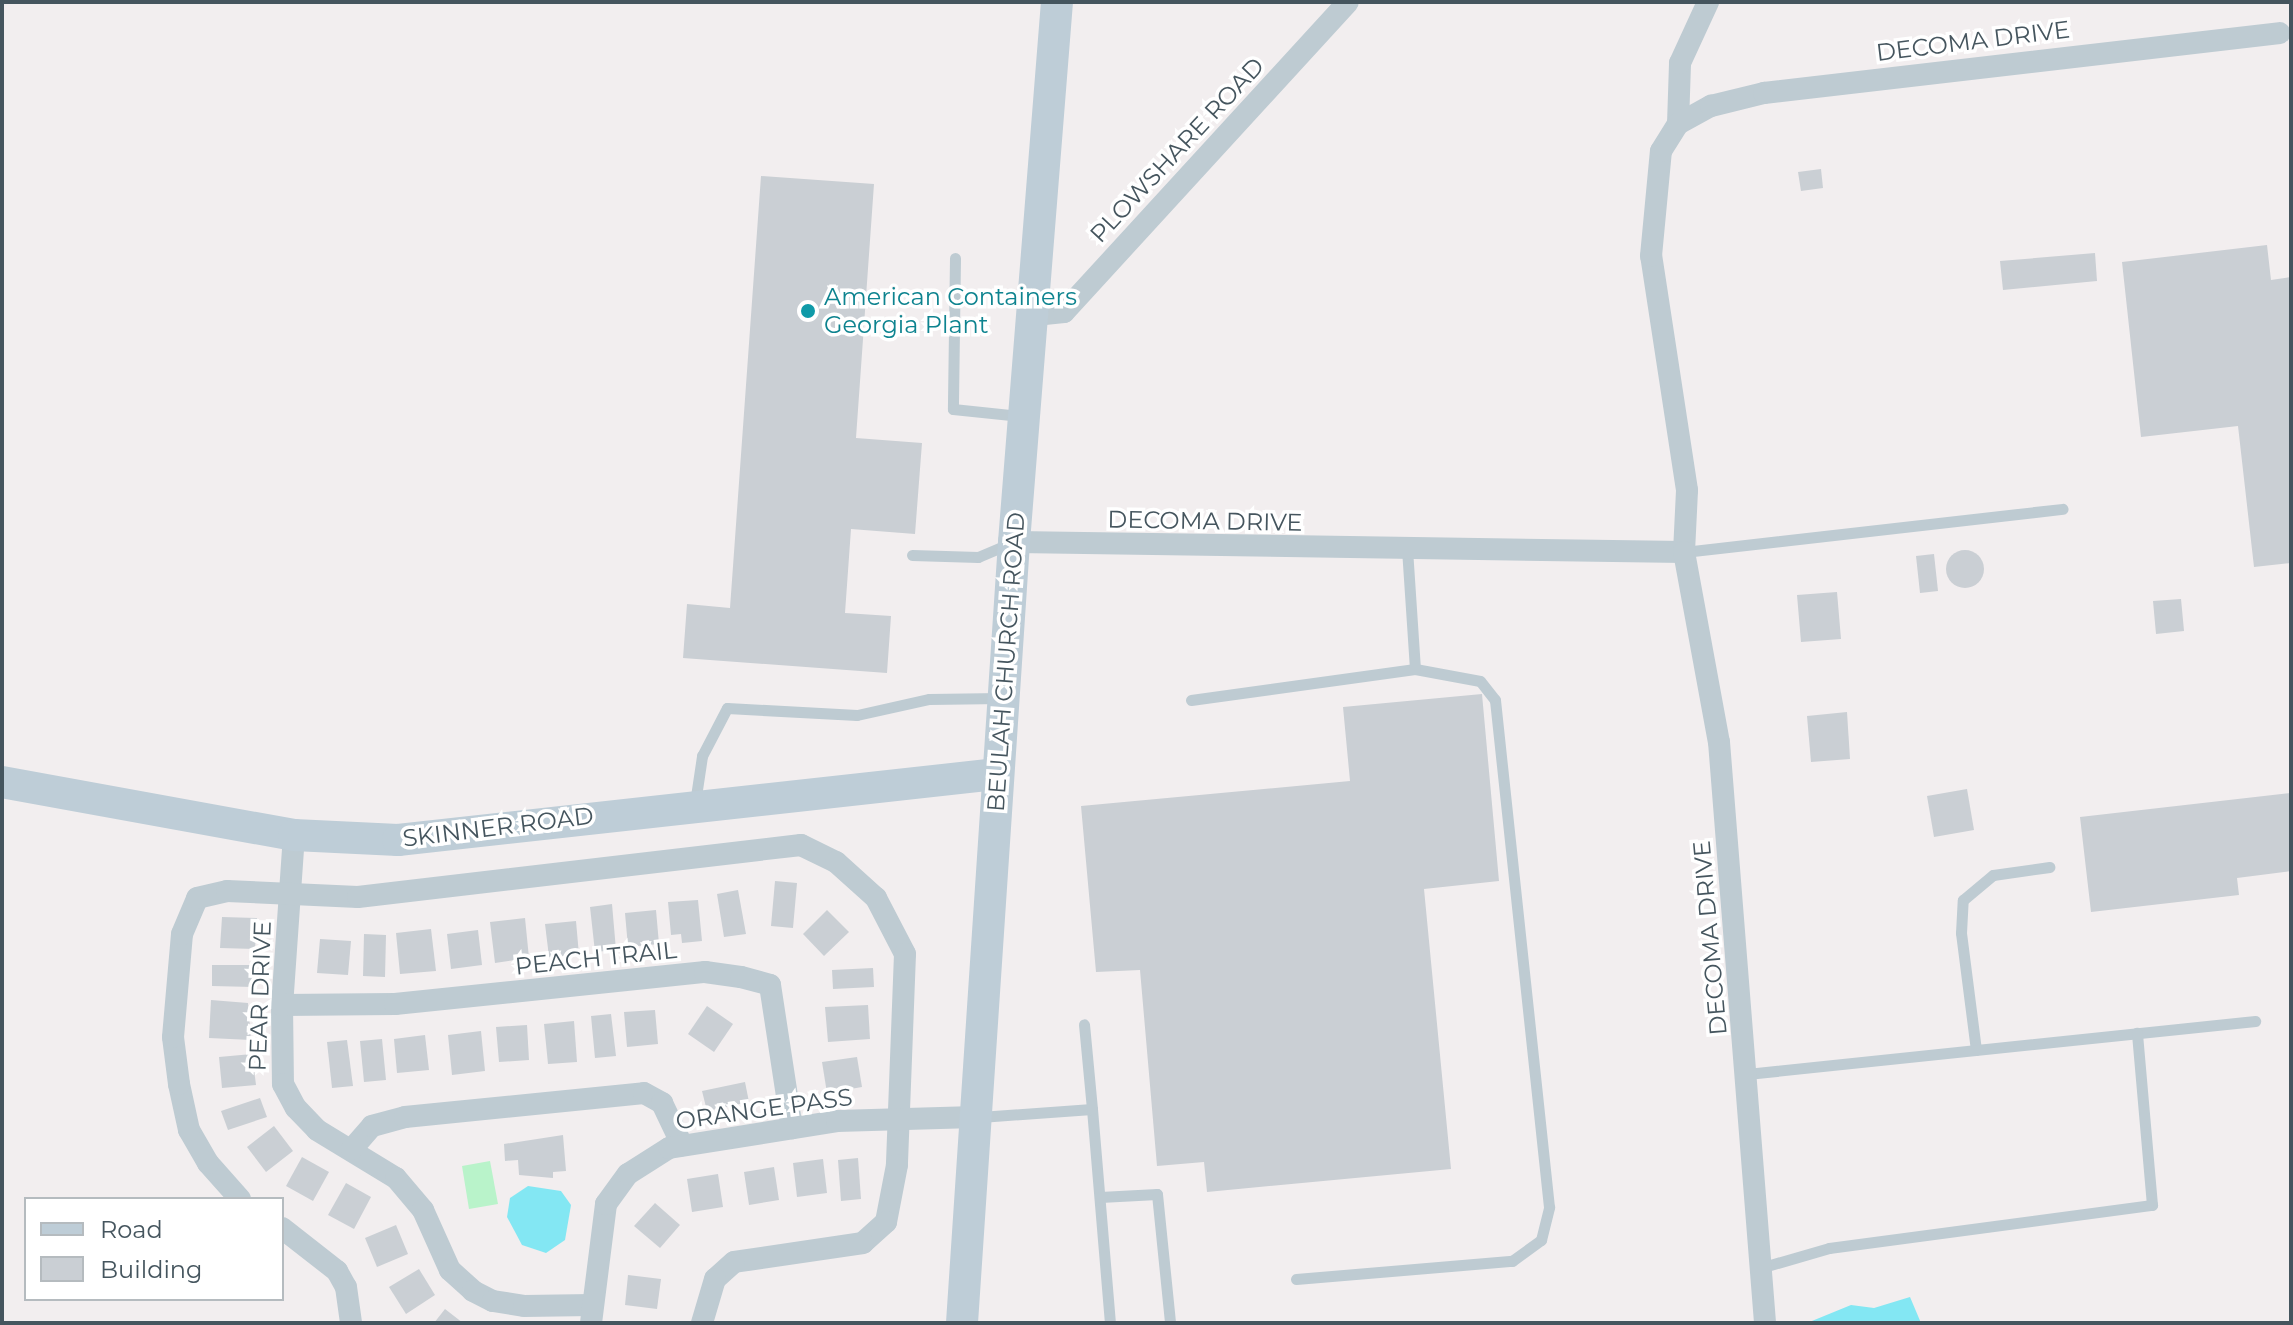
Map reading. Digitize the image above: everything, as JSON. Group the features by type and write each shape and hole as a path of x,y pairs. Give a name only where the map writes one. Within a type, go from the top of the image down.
{"street":[{"name":"BEULAH CHURCH ROAD","path":"962,1323 997,774 1057,2"},
{"name":"PLOWSHARE ROAD","path":"1035,315 1064,312 1348,2"},
{"name":"DECOMA DRIVE","path":"1678,124 1680,63 1708,2"},
{"name":"DECOMA DRIVE","path":"1765,1323 1719,742 1684,552 1687,490 1651,256 1661,151 1678,124 1711,106 1764,93 2285,32"},
{"name":"DECOMA DRIVE","path":"1014,542 1684,552"},
{"name":"SKINNER ROAD","path":"2,782 294,835 398,840 997,774"},
{"name":"PEAR DRIVE","path":"294,835 282,1005 283,1084 317,1130 396,1178 423,1210 450,1270 473,1291 493,1301 591,1314"},
{"path":"238,1197 208,1163 189,1130 173,1037 182,934 197,898 227,891 358,897 801,845 836,862 876,898 905,954 897,1165 886,1222 863,1243 734,1262 715,1279 702,1323"},
{"name":"PEACH TRAIL","path":"282,1005 395,1004 705,972 741,977 770,985 792,1128"},
{"path":"352,1149 372,1126 405,1117 644,1093 662,1103 682,1145"},
{"name":"ORANGE PASS","path":"591,1314 606,1204 628,1174 682,1145 792,1128 899,1119 975,1117"},
{"path":"284,1230 337,1271 346,1287 351,1323"}],"lane":[{"path":"955,258 953,409 1025,417"},
{"path":"1684,552 2063,509"},
{"path":"912,555 978,557 1014,542"},
{"path":"1407,550 1415,669"},
{"path":"1191,700 1415,669 1480,681 1495,700 1549,1207 1541,1240 1512,1261 1296,1279"},
{"path":"695,805 694,785 702,756 727,708 857,715 929,699 1005,698"},
{"path":"1976,1050 1961,933 1963,900 1993,875 2049,867"},
{"path":"1747,1074 2255,1021"},
{"path":"1084,1024 1110,1323"},
{"path":"1760,1268 1829,1248 2152,1205 2137,1033"},
{"path":"975,1117 1092,1109"},
{"path":"1100,1197 1157,1194 1170,1323"}],"green space":[{"path":"490,1161 498,1204 469,1209 462,1166"}],"water":[{"path":"528,1186 561,1191 571,1205 565,1240 546,1253 522,1245 507,1217 510,1198"},
{"path":"1910,1297 1921,1323 1807,1323 1851,1305 1874,1308"}],"building":[{"path":"1821,169 1823,188 1801,191 1798,172"},
{"name":"American Containers Georgia Plant","path":"761,176 874,184 856,438 922,443 915,534 851,529 845,613 891,616 887,673 683,658 687,604 730,608"},
{"path":"2267,245 2271,280 2291,277 2291,563 2254,567 2238,426 2141,437 2122,262"},
{"path":"2095,253 2097,281 2003,290 2000,261"},
{"path":"1965,550 1979,555 1984,569 1979,583 1965,588 1951,583 1946,569 1951,555"},
{"path":"1934,554 1938,591 1920,593 1916,556"},
{"path":"1837,592 1841,639 1801,642 1797,595"},
{"path":"2181,599 2184,631 2156,634 2153,601"},
{"path":"1482,694 1499,881 1424,889 1451,1169 1207,1192 1204,1162 1157,1166 1140,970 1096,972 1081,806 1350,781 1343,707"},
{"path":"1847,712 1850,759 1811,762 1807,716"},
{"path":"1967,789 1974,830 1934,837 1927,796"},
{"path":"2291,793 2291,871 2237,878 2239,895 2091,912 2080,817"},
{"path":"775,881 797,883 793,928 771,926"},
{"path":"738,890 746,934 724,937 717,894"},
{"path":"698,900 702,941 682,943 681,934 671,935 668,902"},
{"path":"612,904 616,950 595,952 590,907"},
{"path":"656,910 659,944 628,947 625,913"},
{"path":"827,910 849,932 824,956 803,934"},
{"path":"222,917 257,918 255,949 220,948"},
{"path":"525,918 529,958 495,963 490,922"},
{"path":"576,921 579,955 549,957 545,924"},
{"path":"431,929 436,971 400,974 396,933"},
{"path":"478,930 482,965 451,969 447,934"},
{"path":"364,934 386,935 385,977 363,976"},
{"path":"320,939 351,941 348,975 317,973"},
{"path":"212,965 254,965 253,987 212,986"},
{"path":"873,968 874,987 833,989 832,970"},
{"path":"211,1000 248,1003 251,1040 209,1038"},
{"path":"868,1005 870,1039 828,1042 825,1007"},
{"path":"707,1006 733,1024 714,1052 688,1034"},
{"path":"655,1010 658,1044 627,1047 624,1012"},
{"path":"611,1014 616,1056 595,1058 591,1016"},
{"path":"574,1021 577,1062 548,1064 544,1024"},
{"path":"527,1025 529,1060 499,1062 496,1027"},
{"path":"481,1031 485,1071 452,1075 448,1035"},
{"path":"425,1035 429,1070 397,1073 394,1039"},
{"path":"382,1039 386,1080 364,1082 360,1041"},
{"path":"347,1040 353,1086 332,1088 327,1042"},
{"path":"252,1054 256,1085 222,1088 219,1057"},
{"path":"857,1057 862,1087 827,1093 822,1062"},
{"path":"745,1082 749,1102 707,1111 702,1091"},
{"path":"260,1098 267,1117 228,1130 221,1111"},
{"path":"274,1126 293,1151 266,1172 247,1147"},
{"path":"563,1135 566,1171 553,1172 553,1178 519,1175 518,1160 505,1161 504,1144"},
{"path":"302,1157 329,1172 313,1201 286,1186"},
{"path":"858,1158 861,1199 841,1201 838,1160"},
{"path":"823,1159 827,1193 797,1197 793,1163"},
{"path":"774,1167 779,1200 749,1205 744,1172"},
{"path":"718,1174 723,1207 692,1212 687,1179"},
{"path":"346,1183 371,1197 354,1229 328,1215"},
{"path":"655,1203 680,1225 660,1248 634,1226"},
{"path":"396,1225 408,1254 377,1267 365,1238"},
{"path":"419,1269 435,1295 406,1314 389,1287"},
{"path":"628,1275 661,1279 657,1309 625,1305"},
{"path":"445,1309 463,1323 434,1323"}],"place":[{"name":"American Containers Georgia Plant","path":"808,311"}]}
